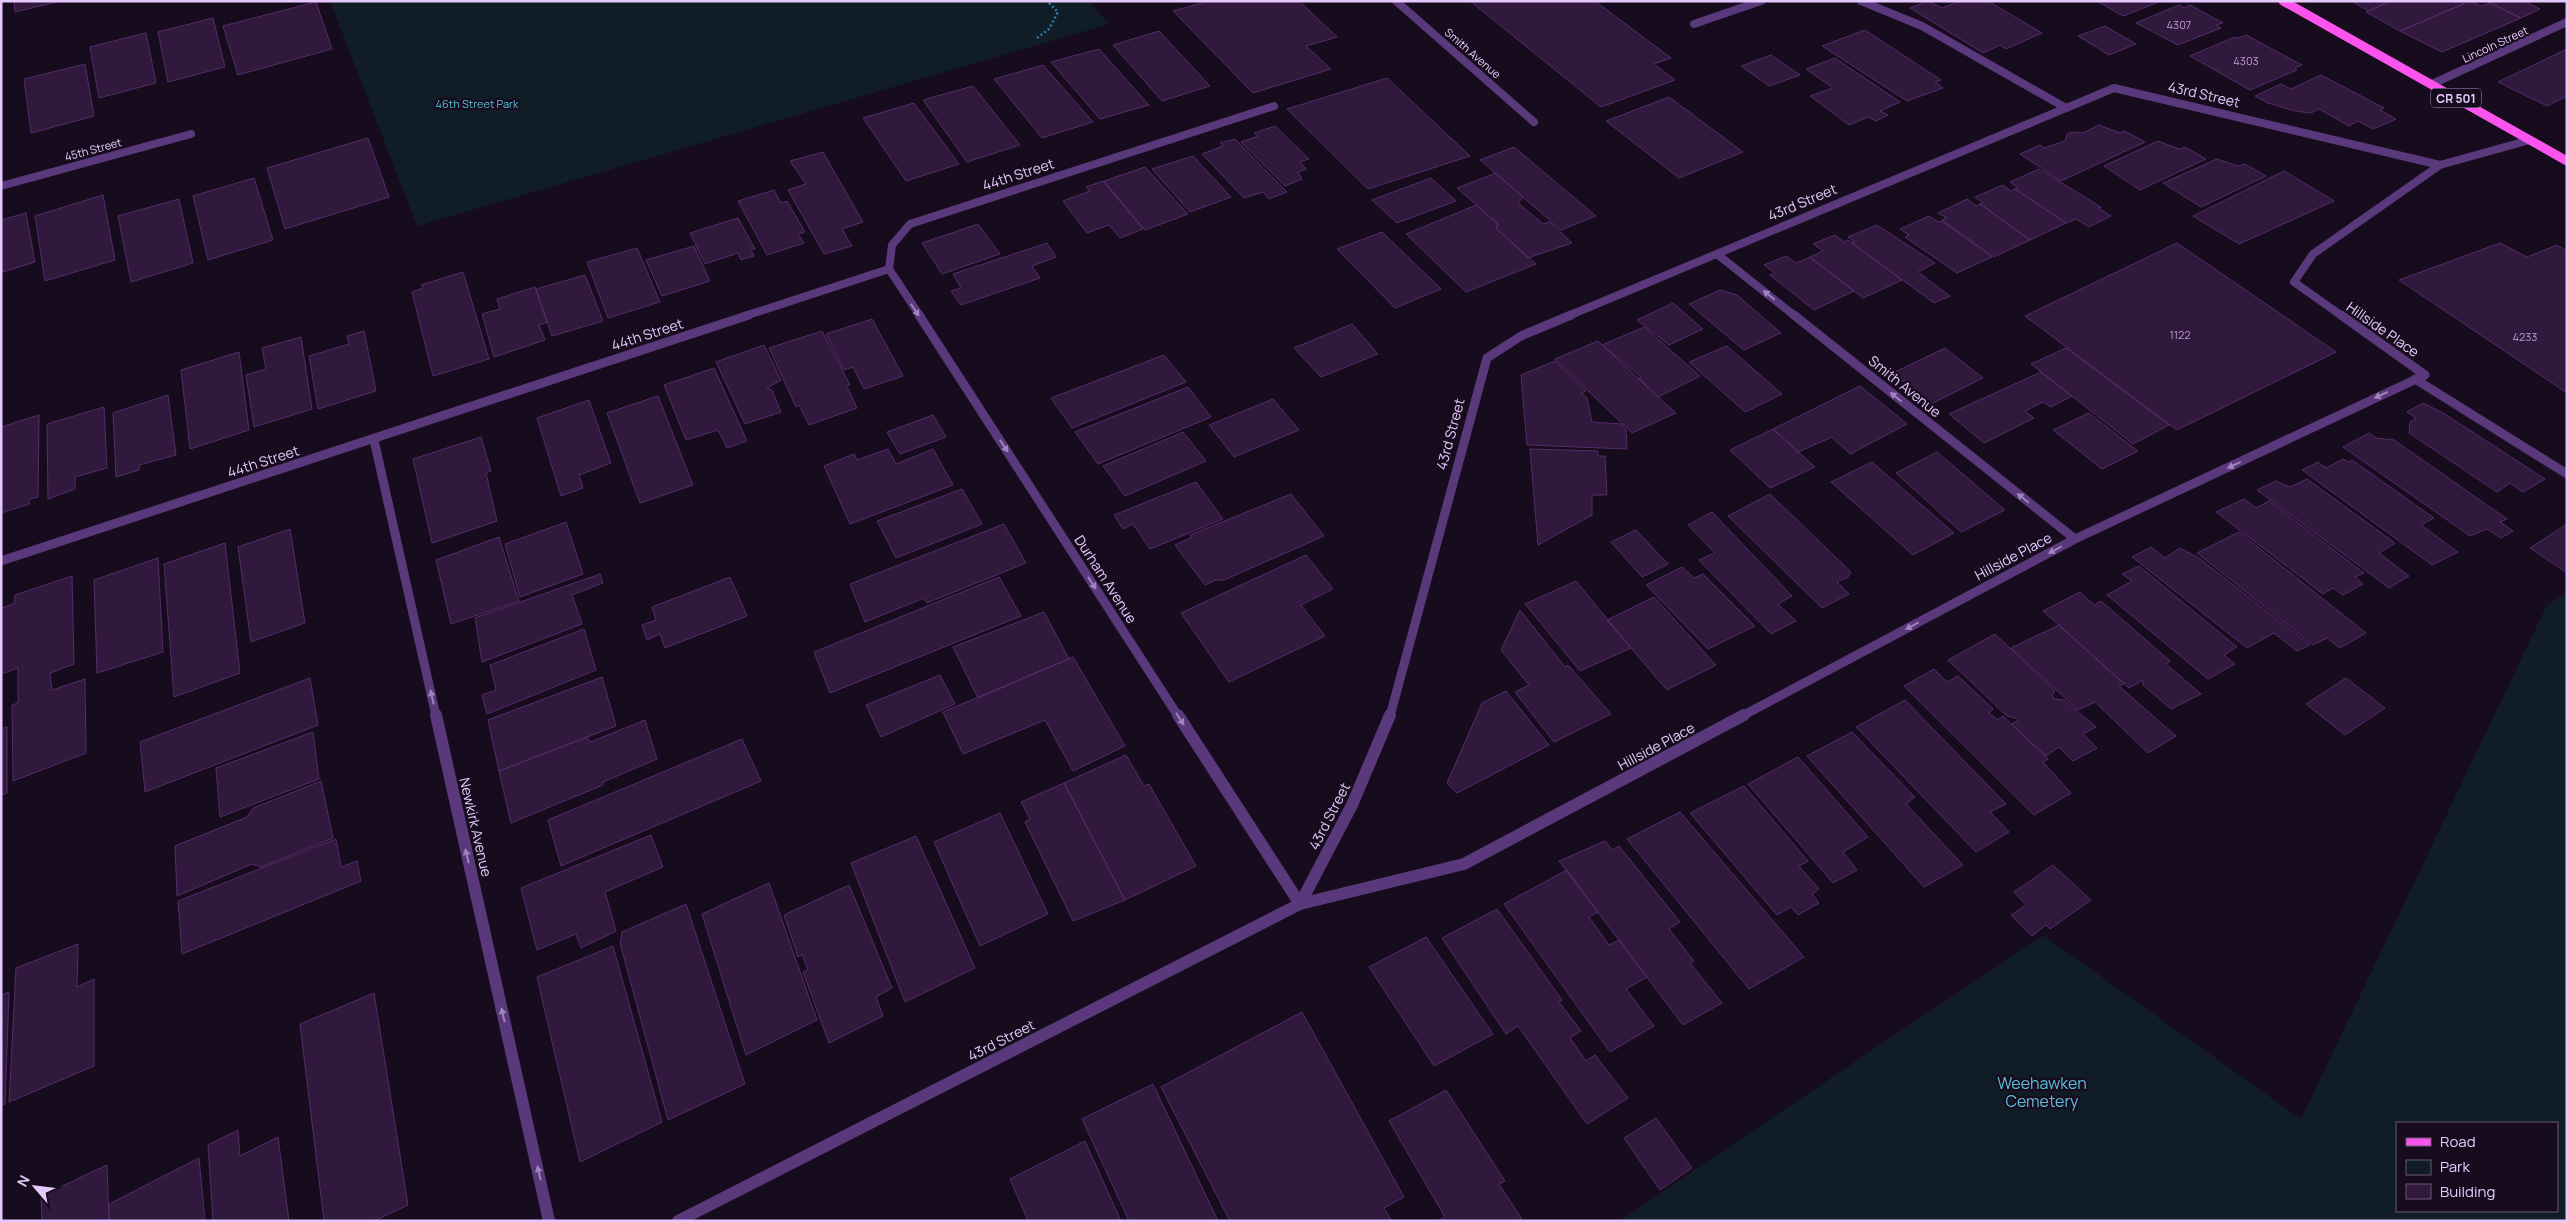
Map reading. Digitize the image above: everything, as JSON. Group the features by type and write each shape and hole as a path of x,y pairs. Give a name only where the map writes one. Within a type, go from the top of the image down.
{"main road":[{"name":"CR 501","path":"2283,1 2567,161"}],"street":[{"name":"Smith Avenue","path":"1396,1 1534,122"},
{"path":"1694,24 1761,1"},
{"path":"1861,1 1922,26 2066,108"},
{"name":"Lincoln Street","path":"2432,84 2567,22"},
{"name":"43rd Street","path":"678,1221 1300,904 1352,805 1387,726 1486,358 1521,336 2114,88 2440,166 2530,140"},
{"name":"44th Street","path":"1,561 374,440 889,269 892,245 910,224 1274,106"},
{"name":"45th Street","path":"1,186 191,134"},
{"name":"Hillside Place","path":"1300,904 1464,864 2075,539 2420,377 2294,282 2313,254 2440,166"},
{"name":"Smith Avenue","path":"1717,254 2075,539"},
{"name":"Durham Avenue","path":"889,269 1300,904"},
{"path":"2420,377 2567,474"},
{"name":"Newkirk Avenue","path":"374,440 549,1221"}],"path":[{"path":"1037,38 1049,29 1058,12 1047,1"}],"green space":[{"name":"46th Street Park","path":"330,1 1089,1 1109,24 417,226"},
{"name":"Weehawken Cemetery","path":"2567,592 2567,1221 1619,1221 2043,935 2301,1119 2547,605"}],"building":[{"path":"14,1 60,1 15,12"},
{"path":"1209,1 1299,1 1337,37 1306,46 1331,69 1253,93 1173,11"},
{"path":"1470,1 1595,1 1671,58 1654,64 1675,80 1601,107"},
{"path":"1928,1 1942,8 1961,1 1988,1 2042,33 2006,49 2000,45 1983,53 1910,8"},
{"path":"2097,1 2161,1 2123,16"},
{"path":"2351,1 2390,1 2369,11"},
{"path":"2390,1 2458,1 2464,4 2400,31 2366,12"},
{"path":"2470,1 2481,6 2490,3 2521,18 2442,52 2400,31"},
{"path":"2486,1 2524,1 2540,9 2521,18"},
{"path":"316,2 332,49 238,75 223,26"},
{"path":"2179,5 2184,8 2190,5 2223,23 2216,25 2221,28 2178,45 2136,23"},
{"path":"213,18 225,67 168,82 158,32"},
{"path":"2105,26 2136,44 2109,55 2078,36"},
{"path":"1865,30 1941,80 1935,82 1943,88 1907,101 1822,46"},
{"path":"1159,31 1210,86 1162,101 1113,45"},
{"path":"146,33 156,83 99,98 90,47"},
{"path":"2246,35 2302,65 2295,68 2297,70 2250,90 2190,56 2235,37 2238,38"},
{"path":"1099,49 1149,105 1100,119 1051,62"},
{"path":"2567,49 2567,96 2547,106 2498,82"},
{"path":"1771,55 1800,75 1769,86 1741,66"},
{"path":"1835,58 1900,102 1880,111 1888,115 1876,121 1868,117 1849,125 1810,96 1833,88 1806,69"},
{"path":"85,64 94,116 31,133 24,79"},
{"path":"1043,65 1093,122 1042,138 994,79"},
{"path":"2321,75 2384,108 2380,110 2396,119 2373,129 2358,121 2349,126 2319,109 2311,113 2295,111 2268,103 2255,96 2281,84 2291,89"},
{"path":"1387,78 1470,156 1368,189 1287,109"},
{"path":"973,86 1020,145 967,162 923,100"},
{"path":"1669,97 1743,152 1679,178 1606,121"},
{"path":"914,103 959,164 906,181 863,118"},
{"path":"2099,125 2120,133 2125,131 2145,142 2061,181 2020,154 2040,145 2044,148 2065,141 2067,134 2073,132 2083,133"},
{"path":"1275,126 1309,159 1300,162 1306,169 1298,172 1302,179 1285,186 1241,142 1258,136 1254,133"},
{"path":"368,138 389,197 285,229 267,168"},
{"path":"1235,139 1287,192 1269,199 1263,192 1244,198 1202,154 1223,146 1220,143"},
{"path":"2158,141 2179,149 2185,147 2206,159 2140,190 2104,166"},
{"path":"1514,147 1596,216 1561,230 1480,160"},
{"path":"823,152 863,222 842,229 852,246 824,254 788,190 806,184 790,161"},
{"path":"1193,156 1231,197 1190,212 1152,169"},
{"path":"2217,159 2238,166 2245,164 2266,176 2201,207 2163,183"},
{"path":"1145,167 1188,214 1145,230 1104,181"},
{"path":"2039,169 2101,207 2098,208 2111,216 2089,227 2076,219 2066,223 2015,189 2018,188 2010,182"},
{"path":"2284,171 2334,201 2239,244 2193,216"},
{"path":"1496,173 1523,197 1518,203 1543,224 1550,222 1572,243 1528,258 1496,228 1498,224 1457,188"},
{"path":"254,178 273,240 208,260 193,196"},
{"path":"1431,178 1456,201 1397,223 1372,200"},
{"path":"1103,181 1143,229 1120,238 1109,225 1087,233 1063,201 1090,191 1086,187"},
{"path":"2003,185 2011,191 2015,189 2066,223 2030,240 1980,204 1983,203 1975,197"},
{"path":"774,190 781,203 787,201 805,232 798,234 804,243 767,255 738,201"},
{"path":"103,195 115,260 45,281 35,216"},
{"path":"179,199 193,263 131,282 118,216"},
{"path":"1967,199 1976,206 1980,204 2030,240 1994,257 1942,220 1947,218 1938,213"},
{"path":"1476,205 1498,224 1496,228 1536,264 1466,292 1406,234"},
{"path":"26,213 35,262 3,272 1,266 1,220"},
{"path":"1929,216 1938,222 1942,221 1992,257 1957,273 1905,237 1909,235 1900,229"},
{"path":"738,218 755,249 751,250 754,256 741,260 738,253 705,264 690,233"},
{"path":"978,224 1000,254 942,274 922,243"},
{"path":"1877,225 1935,263 1918,272 1950,296 1934,303 1852,243 1855,242 1848,237"},
{"path":"1382,232 1441,289 1395,308 1337,249"},
{"path":"1835,235 1844,242 1848,240 1902,280 1863,298 1810,257 1823,251 1813,244"},
{"path":"1047,243 1056,257 1032,266 1040,278 961,305 951,291 961,288 953,274"},
{"path":"2177,243 2336,352 2177,430 2025,316"},
{"path":"2500,243 2527,257 2557,245 2567,251 2567,393 2399,280"},
{"path":"694,246 710,281 662,296 646,260"},
{"path":"637,248 660,302 608,318 587,262"},
{"path":"1786,256 1796,263 1810,257 1854,291 1814,310 1770,275 1775,273 1764,265"},
{"path":"463,272 489,359 433,376 412,292 423,288 421,285"},
{"path":"585,275 603,321 552,336 536,289"},
{"path":"535,287 547,322 539,325 545,340 494,357 482,314 500,309 497,299"},
{"path":"1720,290 1737,295 1781,333 1744,350 1689,304"},
{"path":"1673,303 1703,329 1669,345 1637,320"},
{"path":"872,319 903,376 864,389 853,367 844,370 826,334"},
{"path":"1352,324 1378,354 1321,377 1294,348"},
{"path":"1644,327 1700,376 1658,397 1639,378 1641,377 1602,345"},
{"path":"364,331 376,391 318,409 309,356 349,344 347,336"},
{"path":"822,331 850,385 847,386 857,408 809,425 799,405 796,407 769,348"},
{"path":"301,337 312,409 254,427 246,375 266,369 262,348"},
{"path":"1598,341 1676,413 1632,433 1555,359"},
{"path":"764,345 781,380 767,388 772,390 781,412 745,424 716,362"},
{"path":"1727,346 1782,394 1745,412 1689,362"},
{"path":"1945,348 1983,378 1931,404 1893,373"},
{"path":"2066,348 2169,425 2133,444 2031,364"},
{"path":"239,352 249,430 190,449 181,370"},
{"path":"1164,355 1186,382 1072,428 1051,398"},
{"path":"1555,361 1586,391 1581,393 1587,398 1592,422 1621,424 1626,430 1627,449 1527,445 1521,375"},
{"path":"714,368 747,441 727,448 718,430 686,440 664,385"},
{"path":"2041,372 2072,396 2051,407 2043,402 2025,411 2034,418 1984,443 1949,414"},
{"path":"1860,386 1907,424 1850,454 1832,437 1798,452 1773,429"},
{"path":"1188,387 1211,417 1098,464 1075,432"},
{"path":"168,395 176,455 139,465 139,470 116,477 113,413"},
{"path":"658,396 693,485 640,503 607,413"},
{"path":"1273,399 1299,430 1234,457 1209,425"},
{"path":"589,400 611,463 579,475 583,488 561,496 537,418"},
{"path":"2423,403 2443,413 2545,479 2523,492 2510,483 2497,492 2409,433 2410,422 2416,418 2407,412"},
{"path":"104,407 107,468 75,477 75,489 48,499 47,424"},
{"path":"2089,413 2138,451 2102,469 2053,430"},
{"path":"39,415 38,497 30,499 29,504 1,513 1,427"},
{"path":"933,415 946,437 900,454 887,432"},
{"path":"1773,429 1815,467 1770,488 1730,450"},
{"path":"1183,432 1206,461 1125,496 1103,466"},
{"path":"2369,433 2376,438 2394,440 2507,519 2500,522 2513,531 2501,538 2487,529 2470,536 2343,447"},
{"path":"481,437 491,471 486,473 497,521 432,543 413,459"},
{"path":"888,449 896,464 933,449 953,485 850,524 824,466 854,454 857,460"},
{"path":"1530,449 1598,451 1598,456 1605,456 1607,495 1592,495 1592,515 1538,545"},
{"path":"1937,452 2005,510 1961,532 1896,473"},
{"path":"2343,459 2349,462 2352,460 2434,518 2421,525 2458,552 2432,565 2302,470 2318,462 2326,468"},
{"path":"1872,462 1954,533 1913,555 1831,482"},
{"path":"2307,479 2395,543 2379,553 2409,576 2389,588 2257,490 2276,481 2290,487"},
{"path":"1196,482 1223,519 1150,549 1133,524 1123,529 1114,515"},
{"path":"962,489 982,524 896,558 877,521"},
{"path":"1291,494 1324,536 1224,580 1216,580 1205,585 1175,545 1192,537 1190,535"},
{"path":"1770,494 1851,572 1848,577 1837,582 1849,594 1822,608 1728,516"},
{"path":"2244,499 2256,508 2269,501 2364,573 2355,577 2363,584 2343,595 2333,588 2323,594 2216,512"},
{"path":"1712,512 1792,596 1778,604 1796,621 1771,634 1699,560 1715,553 1688,525"},
{"path":"566,522 583,574 520,597 505,544"},
{"path":"1004,524 1026,563 927,603 924,598 865,622 850,584"},
{"path":"2567,524 2567,573 2530,548"},
{"path":"290,529 305,623 251,642 238,547"},
{"path":"1636,530 1668,564 1642,577 1611,542"},
{"path":"2239,532 2366,633 2340,648 2327,638 2313,645 2197,553"},
{"path":"499,537 519,601 451,624 436,560"},
{"path":"225,543 240,673 174,697 164,564"},
{"path":"2151,547 2165,558 2180,548 2199,558 2310,645 2297,651 2274,633 2247,648 2132,557"},
{"path":"1306,555 1333,589 1301,605 1325,636 1229,682 1181,613"},
{"path":"158,558 163,652 97,673 94,580"},
{"path":"2139,566 2237,647 2224,655 2235,664 2208,679 2107,595 2132,581 2122,574"},
{"path":"1682,567 1694,578 1703,574 1755,626 1708,649 1646,585"},
{"path":"600,574 603,583 572,595 582,624 482,662 475,618"},
{"path":"72,576 74,664 50,673 52,690 85,679 86,753 13,781 12,705 18,703 18,668 1,674 1,608 14,604 15,595"},
{"path":"730,577 747,616 665,648 660,634 647,640 642,625 656,620 652,607"},
{"path":"999,577 1021,616 830,693 814,652"},
{"path":"1576,581 1631,648 1580,671 1525,604"},
{"path":"2080,592 2094,605 2101,601 2170,661 2166,664 2201,694 2171,709 2143,685 2143,680 2129,688 2043,611"},
{"path":"1654,597 1716,665 1667,690 1607,620"},
{"path":"1520,610 1565,667 1568,665 1611,714 1554,742 1515,692 1529,685 1501,650"},
{"path":"1044,612 1069,659 978,698 953,647"},
{"path":"2059,625 2124,684 2119,686 2176,736 2148,753 2095,702 2078,710 2011,648"},
{"path":"584,629 596,670 487,714 482,695 496,690 490,665"},
{"path":"1995,634 2055,691 2052,695 2054,699 2064,700 2096,727 2083,734 2097,748 2073,761 2059,747 2046,756 2011,724 2018,721 2015,718 2007,716 1948,660"},
{"path":"1073,657 1125,746 1073,771 1045,720 963,754 943,712"},
{"path":"1934,669 1947,682 1958,676 1993,709 1989,713 1998,720 2003,716 2048,759 2043,762 2071,793 2034,815 1904,686"},
{"path":"940,675 955,704 881,737 866,705"},
{"path":"602,677 616,726 499,771 488,720"},
{"path":"310,678 318,725 145,792 140,742"},
{"path":"2346,678 2385,708 2345,735 2306,704"},
{"path":"1506,691 1549,745 1457,793 1447,783 1482,703"},
{"path":"1905,700 2006,804 1990,812 2009,832 1976,852 1856,727"},
{"path":"645,720 657,759 603,782 603,785 511,823 499,771 587,737 590,742"},
{"path":"7,727 7,793 1,795 1,729"},
{"path":"313,732 319,779 220,817 216,768"},
{"path":"1852,732 1915,797 1906,804 1963,865 1924,887 1807,756"},
{"path":"742,739 761,781 561,866 548,820"},
{"path":"1126,755 1144,786 1149,784 1196,866 1125,900 1064,783"},
{"path":"1798,757 1868,837 1843,852 1857,870 1833,883 1748,784"},
{"path":"321,781 333,838 261,867 252,864 177,896 175,846 247,817 253,808"},
{"path":"1064,783 1125,900 1073,921 1025,822 1030,819 1021,802"},
{"path":"1744,786 1808,861 1799,866 1819,889 1812,894 1819,903 1798,915 1791,907 1777,915 1690,813"},
{"path":"1680,812 1804,957 1749,989 1627,839"},
{"path":"1000,813 1048,914 980,946 934,842"},
{"path":"651,835 663,867 605,892 616,931 581,948 576,934 537,950 521,888"},
{"path":"916,836 975,968 905,1002 851,863"},
{"path":"336,839 341,867 357,861 361,881 182,954 178,901"},
{"path":"1605,841 1612,850 1619,846 1680,922 1669,929 1694,961 1690,963 1722,1003 1683,1025 1559,861"},
{"path":"2053,865 2091,900 2050,929 2046,925 2032,936 2011,915 2026,905 2014,892"},
{"path":"1567,870 1598,912 1589,917 1609,945 1619,940 1647,977 1626,989 1654,1026 1610,1052 1504,904"},
{"path":"769,883 817,1020 746,1055 702,914"},
{"path":"849,885 892,988 876,997 883,1016 829,1043 803,972 808,970 802,954 798,957 784,915"},
{"path":"686,904 745,1084 668,1120 620,943 622,932"},
{"path":"1497,909 1562,1000 1559,1002 1581,1031 1570,1038 1586,1061 1595,1055 1628,1098 1587,1124 1518,1026 1506,1034 1442,938"},
{"path":"1426,937 1493,1034 1434,1066 1369,967"},
{"path":"78,944 77,987 94,979 94,1066 9,1102 16,968"},
{"path":"613,946 662,1122 580,1162 537,977"},
{"path":"9,992 5,1104 1,1106 1,995"},
{"path":"374,993 408,1205 374,1221 324,1221 300,1024"},
{"path":"1302,1012 1404,1197 1384,1208 1392,1221 1230,1221 1161,1087"},
{"path":"1153,1084 1218,1221 1129,1221 1082,1119"},
{"path":"1446,1090 1505,1181 1499,1184 1523,1221 1438,1221 1445,1217 1389,1121"},
{"path":"1656,1118 1692,1168 1660,1190 1624,1138"},
{"path":"238,1130 240,1156 278,1137 289,1221 213,1221 208,1145"},
{"path":"1085,1141 1121,1221 1028,1221 1010,1179"},
{"path":"199,1158 205,1221 109,1221 109,1204"},
{"path":"107,1165 109,1221 42,1221 41,1196"}]}
